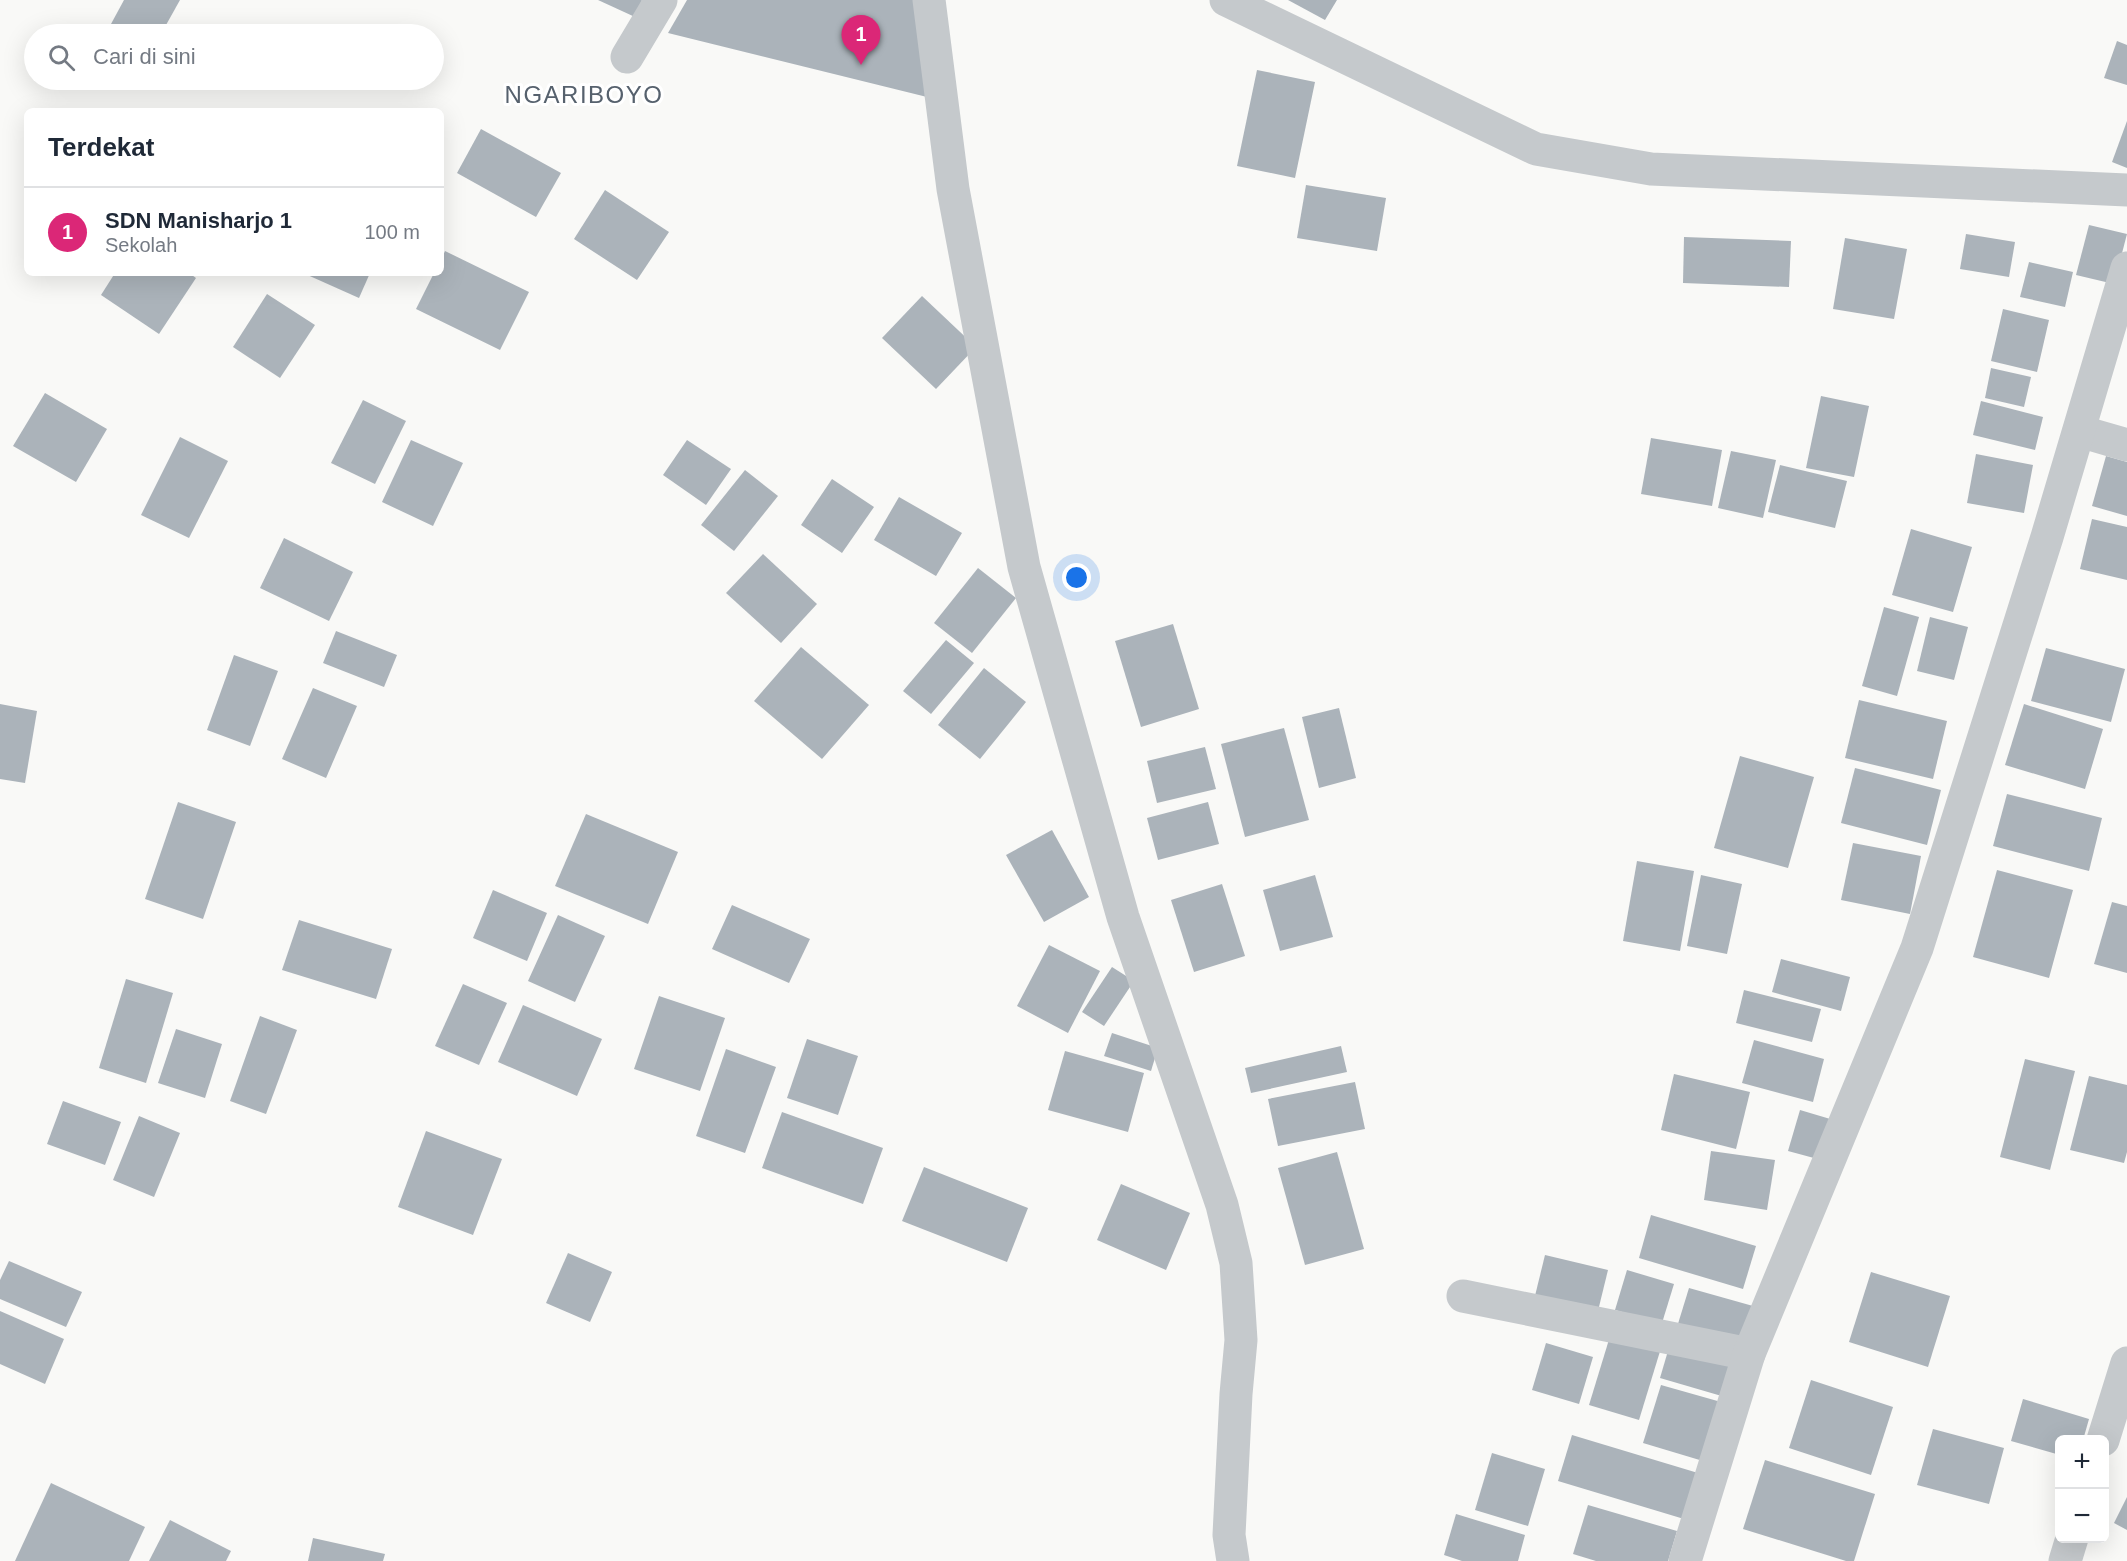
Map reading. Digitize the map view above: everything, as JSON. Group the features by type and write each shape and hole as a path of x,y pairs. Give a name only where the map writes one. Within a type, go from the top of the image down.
{"street":[{"path":"627,57 661,0"},
{"path":"929,0 953,189 1024,567 1123,917 1222,1205 1236,1263 1241,1340 1229,1535 1233,1561"},
{"path":"1226,0 1536,149 1651,169 2127,190"},
{"path":"1685,1561 1749,1354 1917,948 2079,431 2127,268"},
{"path":"2079,431 2127,445"},
{"path":"1463,1296 1749,1354"},
{"path":"2105,1435 2127,1363"},
{"path":"2065,1561 2071,1543"}],"building":[{"path":"124,0 180,0 167,24 111,24"},
{"path":"598,0 642,0 635,17"},
{"path":"687,0 921,0 927,97 668,33"},
{"path":"1288,0 1337,0 1325,20"},
{"path":"2117,41 2127,45 2127,85 2104,78"},
{"path":"1257,70 1315,82 1295,178 1237,166"},
{"path":"2127,121 2127,168 2112,162"},
{"path":"481,129 561,173 536,217 457,173"},
{"path":"1306,185 1386,198 1377,251 1297,238"},
{"path":"605,190 669,232 637,280 574,239"},
{"path":"2089,225 2127,234 2114,284 2076,275"},
{"path":"1966,234 2015,242 2009,277 1960,269"},
{"path":"1684,237 1791,241 1789,287 1683,283"},
{"path":"1845,238 1907,249 1894,319 1833,309"},
{"path":"445,251 529,292 500,350 416,309 432,276 444,276"},
{"path":"2029,262 2073,272 2065,307 2020,297"},
{"path":"113,276 193,276 196,278 159,334 101,295"},
{"path":"310,276 369,276 359,298"},
{"path":"267,294 315,325 280,378 233,347"},
{"path":"922,296 976,347 936,389 882,338"},
{"path":"2003,309 2049,320 2037,372 1991,361"},
{"path":"1991,368 2031,377 2024,407 1985,398"},
{"path":"45,393 107,429 76,482 13,446"},
{"path":"1821,396 1869,406 1854,477 1806,468"},
{"path":"363,400 406,421 375,484 331,463"},
{"path":"1981,401 2043,417 2035,450 1973,435"},
{"path":"180,437 228,461 189,538 141,515"},
{"path":"1651,438 1722,450 1712,506 1641,494"},
{"path":"411,440 463,463 433,526 382,502"},
{"path":"687,440 731,469 706,505 663,475"},
{"path":"1731,451 1776,460 1763,518 1718,508"},
{"path":"1976,454 2033,465 2024,513 1967,503"},
{"path":"2106,456 2127,462 2127,516 2092,506"},
{"path":"1780,465 1847,481 1835,528 1768,512"},
{"path":"745,470 778,496 734,551 701,525"},
{"path":"832,479 874,507 842,553 801,525"},
{"path":"899,497 962,533 936,576 874,540"},
{"path":"2092,519 2127,527 2127,580 2080,569"},
{"path":"1911,529 1972,547 1953,612 1892,595"},
{"path":"284,538 353,572 329,621 260,588"},
{"path":"763,554 817,604 781,643 726,593"},
{"path":"978,568 1016,598 972,653 934,623"},
{"path":"1884,607 1919,617 1897,696 1862,686"},
{"path":"1930,617 1968,627 1954,680 1917,671"},
{"path":"1173,624 1199,709 1141,727 1115,641"},
{"path":"336,631 397,655 384,687 323,663"},
{"path":"946,640 974,663 931,714 903,691"},
{"path":"801,647 869,705 822,759 754,701"},
{"path":"2046,648 2125,669 2111,722 2031,701"},
{"path":"234,655 278,671 250,746 207,730"},
{"path":"984,668 1026,702 980,759 938,725"},
{"path":"313,688 357,706 326,778 282,759"},
{"path":"1859,700 1947,721 1933,779 1845,758"},
{"path":"0,704 37,711 25,783 0,779"},
{"path":"2024,704 2103,729 2085,789 2005,765"},
{"path":"1339,708 1356,778 1319,788 1302,717"},
{"path":"1284,728 1309,820 1245,837 1221,744"},
{"path":"1205,747 1216,789 1157,803 1147,761"},
{"path":"1740,756 1814,777 1788,868 1714,848"},
{"path":"1855,768 1941,790 1927,845 1841,823"},
{"path":"2007,794 2102,818 2089,871 1993,846"},
{"path":"178,802 236,822 203,919 145,899"},
{"path":"1208,802 1219,844 1158,860 1147,818"},
{"path":"586,814 678,852 648,924 555,886"},
{"path":"1052,830 1089,897 1044,922 1006,855"},
{"path":"1853,843 1921,856 1910,914 1841,900"},
{"path":"1637,861 1694,871 1680,951 1623,941"},
{"path":"1997,870 2073,890 2049,978 1973,957"},
{"path":"1315,875 1333,937 1280,951 1263,890"},
{"path":"1701,875 1742,884 1727,954 1687,946"},
{"path":"1222,884 1245,956 1194,972 1171,900"},
{"path":"493,890 547,913 527,961 473,938"},
{"path":"2112,902 2127,906 2127,973 2094,964"},
{"path":"732,905 810,939 789,983 712,949"},
{"path":"558,915 605,936 575,1002 528,981"},
{"path":"299,920 392,949 376,999 282,970"},
{"path":"1049,945 1100,971 1068,1033 1017,1006"},
{"path":"1781,959 1850,977 1841,1011 1772,992"},
{"path":"1112,967 1134,981 1104,1026 1082,1012"},
{"path":"126,979 173,993 146,1083 99,1068"},
{"path":"463,984 507,1003 479,1065 435,1046"},
{"path":"1744,990 1821,1009 1812,1042 1736,1023"},
{"path":"659,996 725,1018 700,1091 634,1069"},
{"path":"523,1005 602,1039 577,1096 498,1062"},
{"path":"260,1016 297,1030 266,1114 230,1101"},
{"path":"176,1029 222,1044 205,1098 158,1083"},
{"path":"1112,1033 1158,1048 1151,1071 1104,1056"},
{"path":"807,1039 858,1056 838,1115 787,1098"},
{"path":"1754,1040 1824,1059 1813,1102 1742,1083"},
{"path":"1341,1046 1347,1072 1251,1093 1245,1068"},
{"path":"726,1049 776,1067 745,1153 696,1136"},
{"path":"1065,1051 1144,1073 1128,1132 1048,1110"},
{"path":"2025,1059 2075,1071 2050,1170 2000,1157"},
{"path":"1674,1074 1750,1092 1736,1149 1661,1130"},
{"path":"2089,1076 2127,1085 2127,1152 2124,1163 2070,1150"},
{"path":"1355,1082 1365,1129 1278,1146 1268,1099"},
{"path":"63,1101 121,1122 105,1165 47,1144"},
{"path":"1800,1110 1837,1121 1825,1161 1788,1151"},
{"path":"782,1112 883,1148 863,1204 762,1168"},
{"path":"139,1116 180,1133 154,1197 113,1180"},
{"path":"426,1131 502,1159 473,1235 398,1207"},
{"path":"1711,1151 1775,1160 1767,1210 1704,1200"},
{"path":"1337,1152 1364,1249 1305,1265 1278,1168"},
{"path":"924,1167 1028,1208 1007,1262 902,1221"},
{"path":"1121,1184 1190,1213 1166,1270 1097,1240"},
{"path":"1651,1215 1756,1246 1743,1289 1639,1258"},
{"path":"568,1253 612,1272 590,1322 546,1303"},
{"path":"1545,1255 1608,1270 1596,1319 1533,1304"},
{"path":"9,1261 82,1292 66,1327 0,1299 0,1280"},
{"path":"1627,1270 1674,1284 1662,1323 1615,1310"},
{"path":"1871,1272 1950,1296 1928,1367 1849,1342"},
{"path":"1689,1288 1753,1306 1741,1346 1677,1327"},
{"path":"0,1311 64,1339 45,1384 0,1364"},
{"path":"1611,1333 1661,1348 1639,1420 1589,1405"},
{"path":"1546,1343 1593,1357 1579,1404 1532,1390"},
{"path":"1670,1344 1735,1364 1725,1397 1660,1378"},
{"path":"1811,1380 1893,1407 1871,1475 1789,1448"},
{"path":"1661,1385 1721,1402 1703,1461 1643,1443"},
{"path":"2023,1399 2089,1419 2084,1435 2055,1435 2055,1454 2011,1441"},
{"path":"1933,1429 2004,1448 1989,1504 1917,1485"},
{"path":"1572,1435 1698,1473 1684,1519 1558,1481"},
{"path":"1492,1453 1545,1469 1528,1526 1475,1510"},
{"path":"1765,1460 1875,1494 1854,1561 1846,1561 1743,1529"},
{"path":"51,1483 145,1527 129,1561 15,1561"},
{"path":"2127,1497 2127,1530 2114,1523"},
{"path":"1588,1505 1677,1531 1668,1561 1596,1561 1573,1554"},
{"path":"1456,1514 1525,1535 1518,1561 1462,1561 1444,1555"},
{"path":"170,1520 231,1551 226,1561 149,1561"},
{"path":"313,1538 385,1554 383,1561 308,1561"}],"place":[{"name":"SDN Manisharjo 1","path":"861,65"}],"district":[{"name":"NGARIBOYO","path":"584,95"}]}
